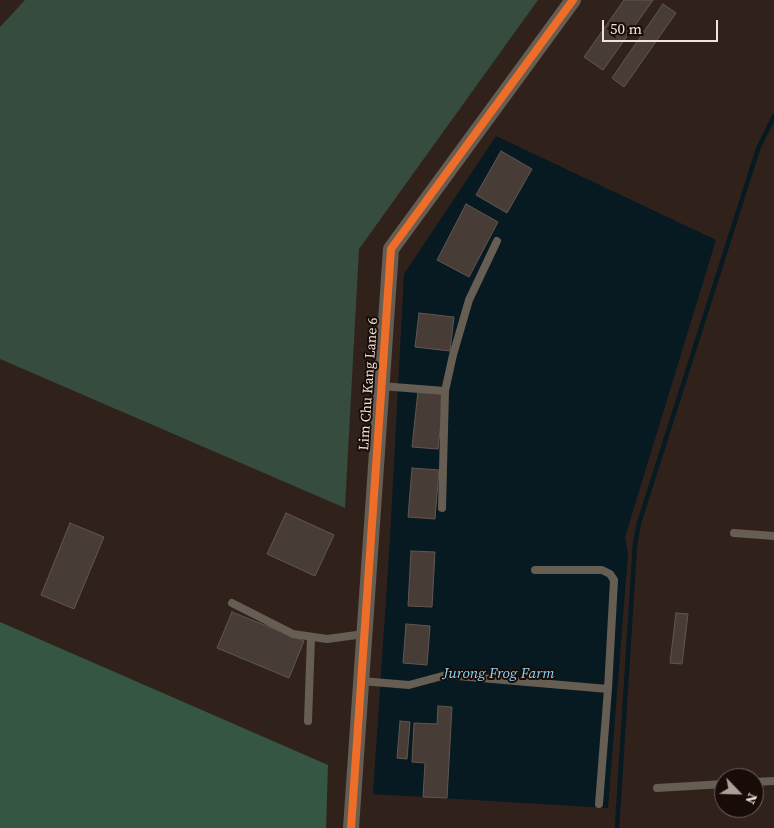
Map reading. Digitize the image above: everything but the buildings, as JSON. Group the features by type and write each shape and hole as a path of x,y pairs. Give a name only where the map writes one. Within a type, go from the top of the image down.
{"street":[{"name":"Lim Chu Kang Lane 6","path":"351,828 391,249 572,0"}],"lane":[{"path":"442,508 445,391 469,300 497,241"},
{"path":"381,386 445,391"},
{"path":"734,533 774,536"},
{"path":"535,570 602,570 610,574 614,580 599,804"},
{"path":"232,603 293,634 327,639 364,634"},
{"path":"308,721 311,637"},
{"path":"361,681 409,685 446,675 608,689"},
{"path":"657,788 714,785"}],"green space":[{"path":"25,0 538,0 359,249 345,508 0,359 0,27"},
{"path":"0,622 328,765 326,828 0,828"}],"water":[{"name":"Jurong Frog Farm","path":"496,136 716,240 625,537 628,554 608,808 373,794 390,538 404,274"}],"waterway":[{"path":"617,828 635,544 639,523 758,149 774,116"}],"cycle path":[{"path":"351,828 391,249 573,0"}]}
